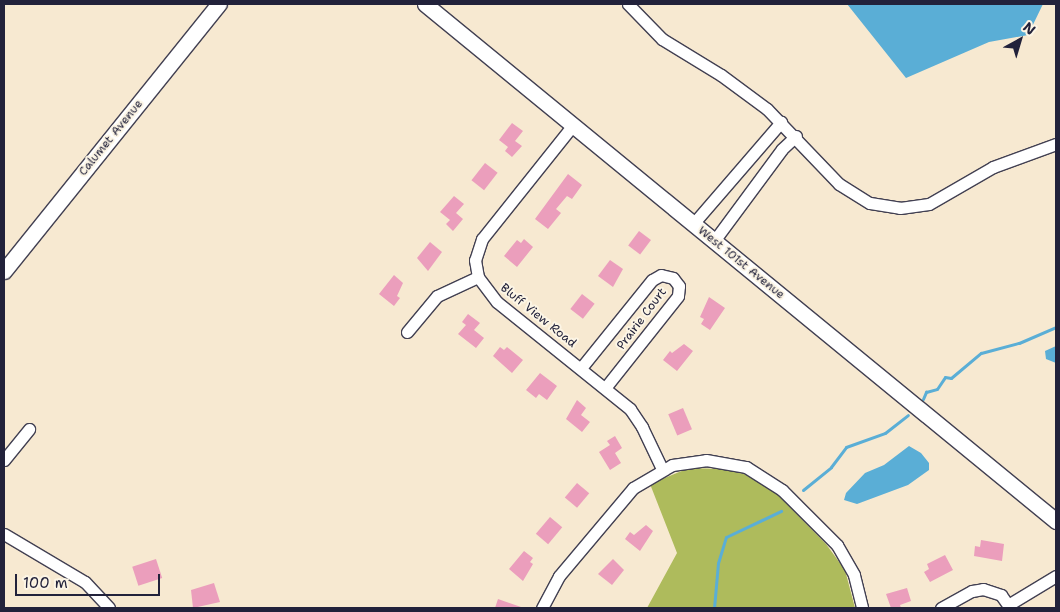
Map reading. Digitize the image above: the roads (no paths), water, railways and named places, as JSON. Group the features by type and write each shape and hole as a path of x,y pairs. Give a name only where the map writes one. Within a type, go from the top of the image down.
{"street":[{"name":"Calumet Avenue","path":"4,271 219,4"},
{"name":"West 101st Avenue","path":"425,4 1056,521"},
{"path":"628,4 662,39 730,81 781,122 839,184 855,196 877,206 900,208 928,204 993,166 1056,144"},
{"path":"694,224 781,122"},
{"path":"407,332 437,296 478,277 475,260 482,239 573,125"},
{"path":"714,241 782,149 796,136"},
{"name":"Prairie Court","path":"581,368 652,280 660,275 673,278 679,286 678,296 606,387"},
{"name":"Bluff View Road","path":"478,277 490,296 606,387 637,418 662,469"},
{"path":"4,460 29,429"},
{"path":"542,608 559,576 626,494 662,469 688,461 723,461 756,471 782,490 837,545 854,575 862,608"},
{"path":"4,534 86,582 109,608"},
{"path":"941,608 972,591 983,589 996,592 1009,607 1056,576"}],"water":[{"path":"847,4 1043,4 1028,35 989,42 906,78"},
{"path":"1056,346 1056,363 1046,359 1045,351"},
{"path":"909,446 921,453 929,463 929,470 908,485 857,504 844,500 846,493 865,473 884,465"}],"waterway":[{"path":"923,399 926,392 937,389 945,377 951,378 981,353 1019,343 1056,327"},
{"path":"803,490 831,467 846,447 885,433 908,415"},
{"path":"714,608 718,563 726,537 781,511"}]}
